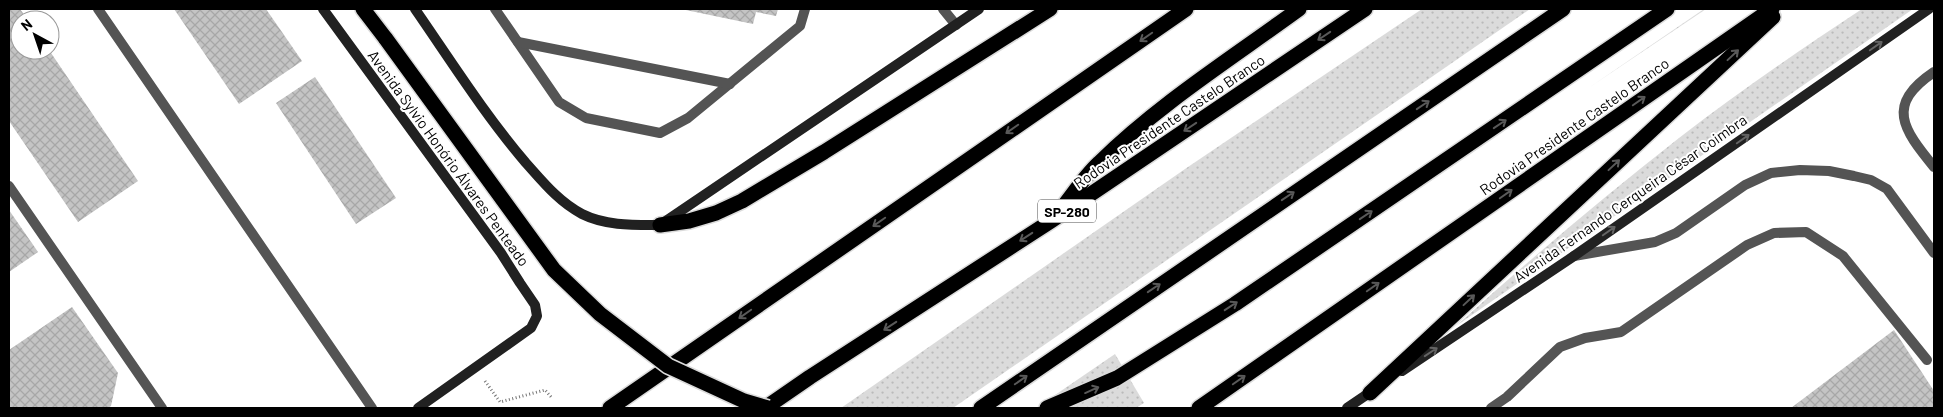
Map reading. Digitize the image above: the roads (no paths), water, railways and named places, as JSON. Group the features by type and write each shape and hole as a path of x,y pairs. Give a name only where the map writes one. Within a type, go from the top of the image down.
{"highway":[{"path":"363,9 554,270 600,314 668,366 744,401 767,408"},
{"path":"660,225 689,221 716,213 742,201 824,152 1050,9"},
{"path":"610,408 1186,9"},
{"path":"1051,221 1097,165 1118,146 1168,105 1300,9"},
{"name":"Rodovia Presidente Castelo Branco","path":"767,408 810,377 1051,221 1365,9"},
{"path":"981,408 1563,9"},
{"path":"1047,408 1117,378 1235,304 1667,9"},
{"name":"Rodovia Presidente Castelo Branco","path":"1199,408 1772,9"},
{"path":"1370,392 1782,9"}],"main road":[{"name":"Avenida Sylvio Honório Álvares Penteado","path":"323,9 501,253 535,305 537,316 531,328 418,408"},
{"path":"415,9 498,130 549,189 583,214 606,222 624,225 660,225 979,9"},
{"name":"Avenida Fernando Cerqueira César Coimbra","path":"1347,408 1574,256 1929,9"}],"lane":[{"path":"98,9 372,408"},
{"path":"495,9 559,102 586,118 660,134 688,118 800,26 805,9"},
{"path":"943,9 956,25"},
{"path":"518,42 730,84"},
{"path":"1934,72 1918,83 1908,96 1904,108 1904,120 1919,148 1934,166"},
{"path":"1574,256 1655,242 1676,233 1745,185 1771,173 1800,170 1854,176 1870,180 1887,189 1934,253"},
{"path":"9,186 162,408"},
{"path":"1491,408 1507,397 1560,347 1585,338 1622,332 1747,245 1774,232 1806,232 1843,256 1927,360"}]}
